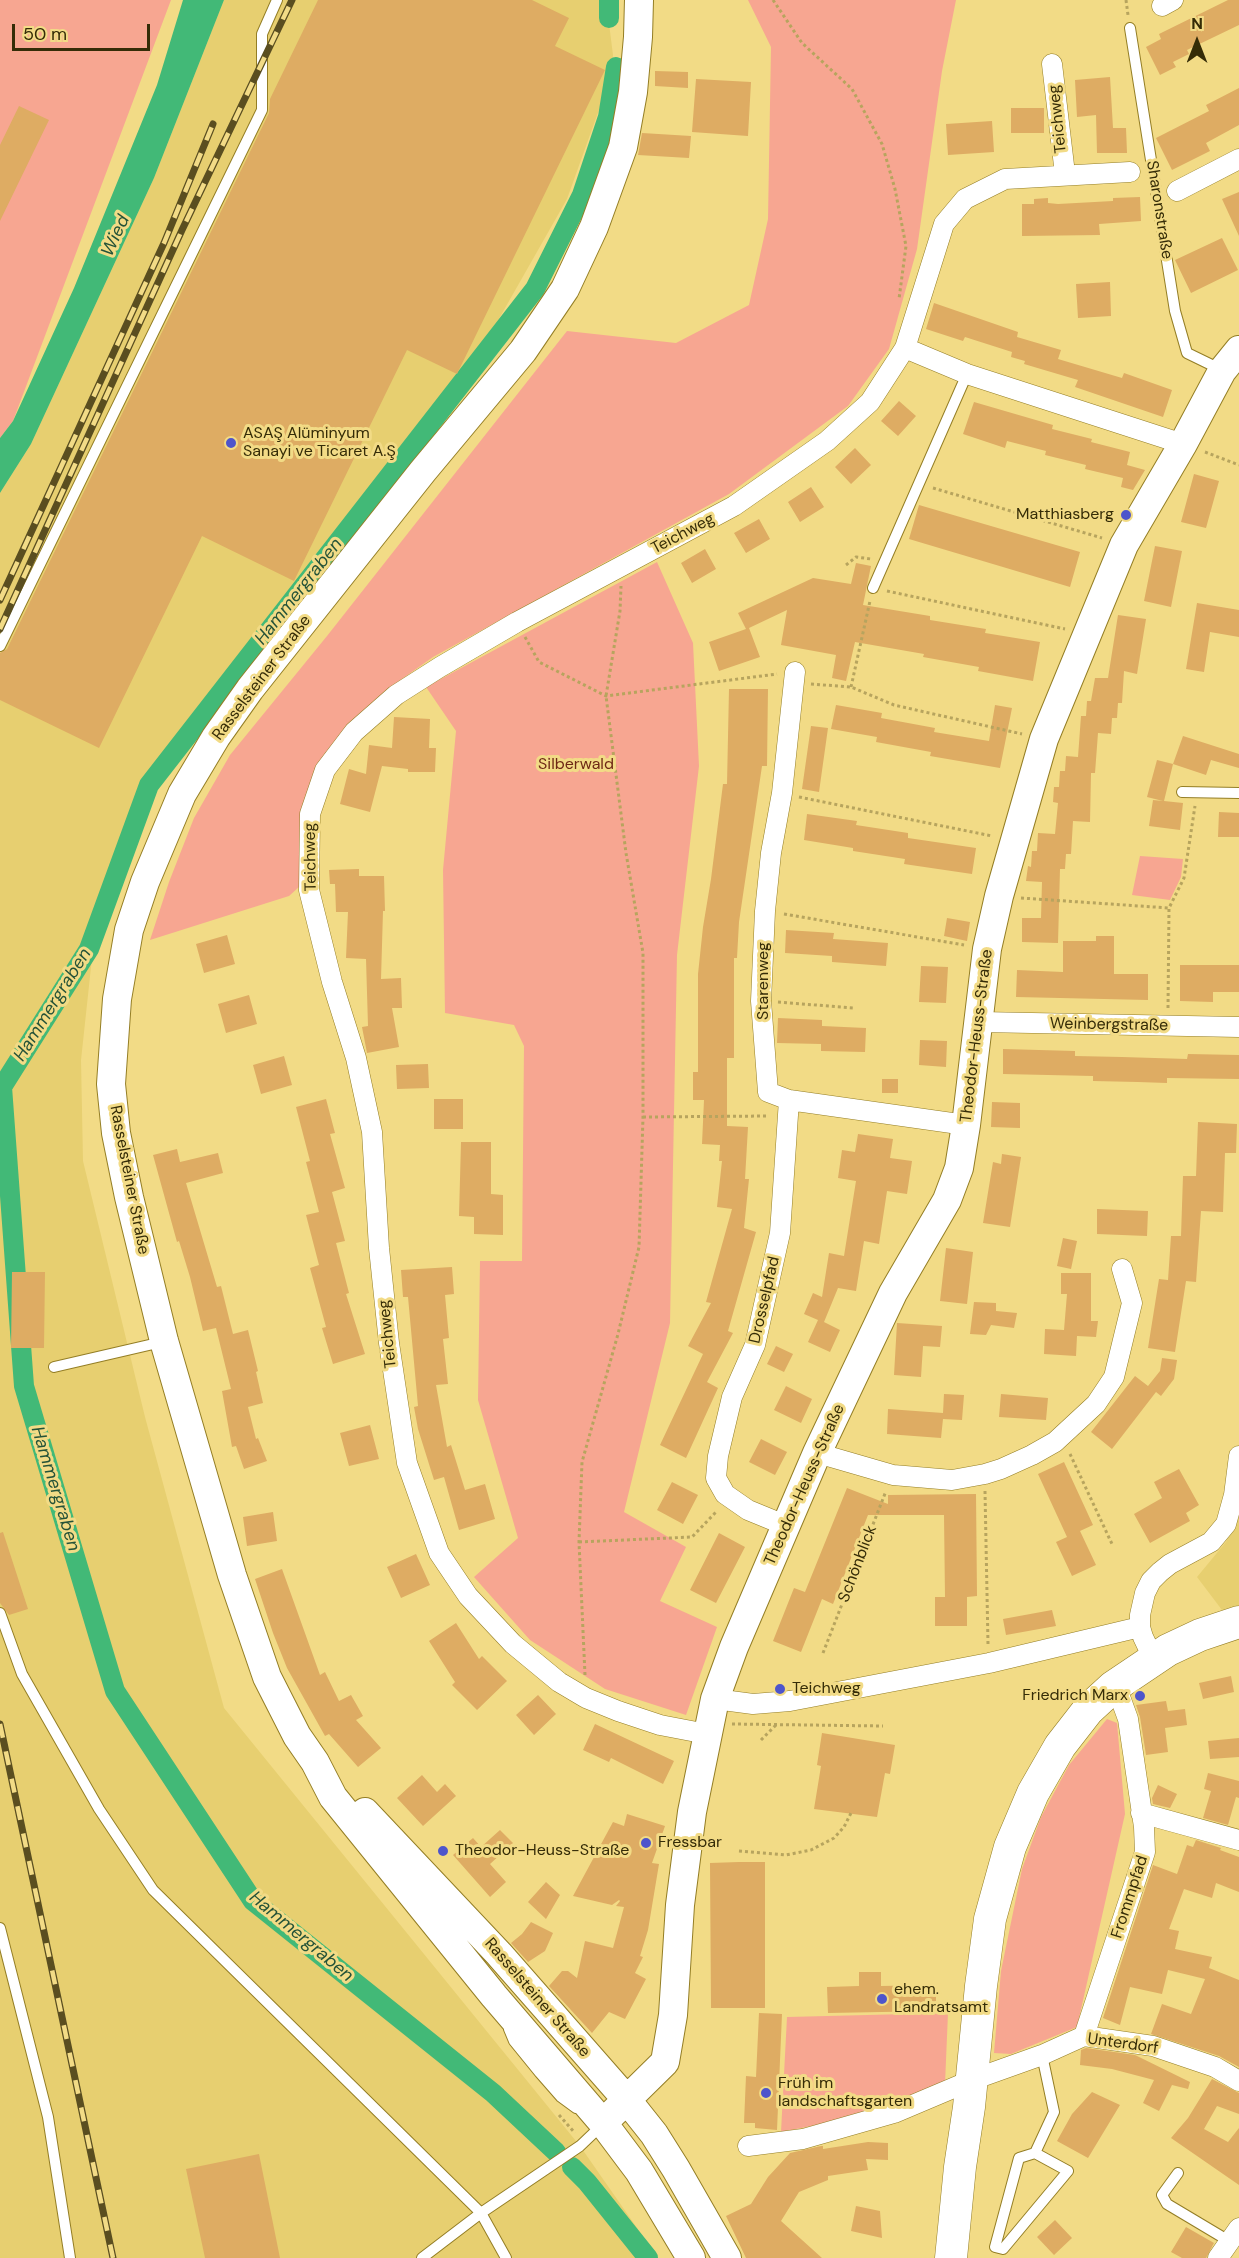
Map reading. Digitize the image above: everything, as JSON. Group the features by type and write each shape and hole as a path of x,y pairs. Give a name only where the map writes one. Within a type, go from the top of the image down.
{"main road":[{"name":"Rasselsteiner Straße","path":"639,0 633,92 623,147 594,227 565,290 523,351 423,471 250,689 216,737 182,794 144,882 129,930 117,999 111,1084 116,1133 129,1197 164,1341 232,1575 267,1677 297,1736 315,1762 333,1797 494,1996 603,2123 639,2171 691,2258"},
{"name":"Theodor-Heuss-Straße","path":"603,2123 665,2062 673,2014 680,1905 692,1812 710,1719 734,1647 817,1454 892,1293 947,1200 959,1168 980,1022 987,948 999,896 1044,739 1124,545 1231,360"},
{"path":"951,2258 990,1919 1010,1846 1033,1794 1060,1746 1088,1710 1113,1687 1153,1658 1185,1641 1239,1622"},
{"name":"Rasselsteiner Straße","path":"315,1762 413,1860 627,2100 654,2134 727,2258"},
{"path":"966,2258 973,2169 971,2093"}],"street":[{"name":"Teichweg","path":"1052,64 1065,174"},
{"path":"1177,191 1239,159"},
{"name":"Teichweg","path":"1130,172 1005,179 965,200 945,224 905,348 870,402 827,441 734,506 517,622 396,695 354,732 325,770 310,814 309,890 332,982 356,1058 372,1132 379,1248 389,1343 407,1463 439,1553 468,1596 513,1644 559,1682 586,1698 660,1725 710,1719 753,1704 790,1701 989,1663 1140,1627"},
{"path":"905,348 967,374 1184,444"},
{"name":"Starenweg","path":"794,677 782,793 771,853 765,911 761,1001 768,1092 789,1108 966,1125"},
{"name":"Weinbergstraße","path":"980,1022 1239,1027"},
{"name":"Drosselpfad","path":"730,1498 725,1494 716,1478 718,1456 732,1397 755,1345 778,1244 789,1108"},
{"path":"817,1454 892,1475 952,1480 985,1474 1032,1455 1061,1437 1096,1404 1114,1377 1132,1303 1122,1269"},
{"path":"1153,1658 1140,1627 1141,1605 1151,1581 1170,1564 1211,1542 1226,1524 1234,1495 1239,1456"},
{"path":"730,1498 748,1510 787,1526"},
{"name":"Frommpfad","path":"1084,2036 1145,1852 1128,1719 1120,1697 1113,1687"},
{"path":"1141,1813 1239,1840"},
{"name":"Unterdorf","path":"748,2146 803,2139 971,2093 1042,2055 1084,2036 1153,2046 1215,2067 1239,2081"}],"lane":[{"path":"0,646 262,110 262,34 277,0"},
{"name":"Sharonstraße","path":"1130,28 1175,311 1187,353 1231,360"},
{"path":"873,588 967,374"},
{"path":"1182,792 1239,793"},
{"path":"54,1367 164,1341"},
{"path":"0,1613 22,1674 99,1809 153,1890 481,2213 506,2258"},
{"path":"0,1928 48,2117 70,2258"},
{"path":"1035,2153 1068,2170 1003,2249 995,2247 1019,2158 1035,2153 1054,2112 1042,2055"},
{"path":"422,2258 481,2213 580,2146 603,2123"},
{"path":"1178,2173 1162,2195 1167,2204 1229,2242"}],"path":[{"path":"773,0 802,43 852,89 882,144 895,189 906,246 898,303"},
{"path":"1184,444 1239,465"},
{"path":"920,484 1124,545"},
{"path":"846,565 856,557 885,561"},
{"path":"586,1698 579,1542 582,1462 618,1335 639,1247 643,1118 643,952 626,853 606,696 621,611 621,567"},
{"path":"851,687 873,588 1089,634"},
{"path":"517,622 539,662 606,696 794,677 851,687 894,705 1044,739"},
{"path":"1168,1026 1169,908 1184,878 1197,792"},
{"path":"818,800 1015,841"},
{"path":"999,896 1169,908"},
{"path":"806,918 987,948"},
{"name":"Starenweg","path":"781,1002 853,1008"},
{"path":"643,1118 789,1108"},
{"path":"1061,1437 1112,1544"},
{"path":"985,1474 988,1647"},
{"name":"Schönblick","path":"823,1653 892,1475"},
{"path":"579,1542 692,1537 730,1498"},
{"path":"710,1719 776,1725 883,1726"},
{"path":"761,1740 776,1725"},
{"path":"739,1851 786,1855 812,1850 834,1838 844,1827 851,1813"}],"shaded area":[{"path":"224,0 606,0 613,55 609,82 567,199 467,375 158,785 92,958 81,1060 83,1161 145,1417 224,1708 580,2146 658,2258 0,2258 0,493 31,444 154,178"},
{"path":"1239,1515 1239,1605 1222,1610 1197,1577 1226,1542"}],"green space":[{"path":"0,0 171,0 13,421 0,438"},
{"path":"748,0 956,0 942,71 917,249 889,349 848,406 729,494 433,657 392,686 348,726 302,813 299,887 289,896 150,940 169,882 194,818 230,755 327,636 567,331 676,343 749,305 768,219 771,47"},
{"name":"Silberwald","path":"657,562 693,643 699,766 677,955 670,1323 624,1512 686,1547 660,1601 717,1627 686,1715 605,1689 530,1640 474,1577 518,1538 478,1400 480,1261 522,1261 524,1046 514,1025 445,1013 443,870 456,731 426,687"},
{"path":"1140,856 1183,859 1181,877 1170,900 1132,895"},
{"path":"1107,1719 1117,1723 1125,1814 1077,2027 1011,2054 994,2053 1001,1971 1022,1869 1041,1817 1069,1765"},
{"path":"948,2013 945,2084 908,2099 841,2120 781,2132 787,2017"}],"water":[{"name":"Wied","path":"183,0 224,0 154,178 31,444 0,493 0,438 13,421 74,288 157,85"}],"building":[{"name":"ASAŞ Alüminyum Sanayi ve Ticaret A.Ş","path":"318,0 532,0 569,18 555,46 605,70 457,374 407,350 294,581 202,536 99,748 0,700 0,653 7,649 269,113 270,99"},
{"path":"1228,0 1239,0 1239,25 1187,50 1189,54 1173,62 1176,67 1160,75 1146,47 1161,39 1159,34"},
{"path":"655,71 688,72 688,88 655,86"},
{"path":"1110,77 1113,128 1126,128 1127,153 1097,153 1096,115 1077,117 1075,80"},
{"path":"696,79 751,82 748,136 692,132"},
{"path":"1239,88 1239,125 1206,143 1210,151 1172,170 1156,138 1209,111 1206,105"},
{"path":"19,106 49,120 0,221 0,145"},
{"path":"1011,108 1044,108 1044,133 1011,133"},
{"path":"992,121 994,152 948,155 946,124"},
{"path":"642,133 691,136 689,158 638,155"},
{"path":"1239,192 1239,236 1222,199"},
{"path":"1140,197 1141,221 1099,224 1100,235 1022,236 1022,204 1034,204 1034,199 1048,198 1048,203 1058,204"},
{"path":"1222,238 1238,270 1191,293 1175,260"},
{"path":"1110,282 1111,316 1078,318 1076,284"},
{"path":"934,303 1018,332 1017,337 1061,350 1058,359 1122,378 1124,373 1172,390 1163,417 1075,387 1078,380 1024,364 1025,361 1011,357 1012,352 965,337 963,341 926,329"},
{"path":"899,401 916,416 898,436 881,421"},
{"path":"974,402 1053,425 1052,429 1092,439 1091,442 1130,452 1127,465 1145,470 1133,490 1121,487 1123,478 1085,469 1086,465 1045,455 1046,451 1007,441 1005,448 963,434"},
{"path":"855,448 871,465 851,484 835,467"},
{"path":"1194,474 1219,481 1206,528 1181,522"},
{"path":"811,487 824,507 800,522 788,502"},
{"path":"919,505 1080,552 1070,587 909,539"},
{"path":"759,519 770,539 746,553 734,533"},
{"path":"1155,546 1182,551 1171,607 1144,601"},
{"path":"705,549 716,569 692,583 681,563"},
{"path":"856,563 871,566 863,605 930,616 930,620 986,629 985,633 1040,642 1033,681 978,671 979,667 923,657 924,654 855,642 846,681 832,678 836,655 781,645 787,610 749,628 760,657 719,671 709,642 746,629 738,613 813,578 851,584"},
{"path":"1197,603 1239,610 1239,637 1210,632 1204,672 1186,669"},
{"path":"1118,615 1146,619 1137,674 1124,671 1122,703 1118,703 1117,718 1112,718 1111,734 1098,733 1095,773 1091,773 1090,822 1073,821 1071,854 1066,854 1065,869 1060,869 1058,943 1022,942 1022,918 1041,918 1042,882 1026,881 1028,866 1031,867 1032,851 1037,851 1038,833 1055,834 1058,803 1053,802 1054,787 1059,787 1060,771 1065,771 1066,756 1078,757 1081,716 1086,716 1087,701 1091,701 1095,678 1108,678"},
{"path":"729,689 768,689 767,766 762,766 739,922 737,958 734,958 734,1058 727,1058 727,1126 748,1127 745,1179 749,1179 744,1228 756,1232 728,1331 733,1333 707,1382 718,1388 686,1458 660,1445 703,1354 688,1346 711,1303 706,1302 732,1209 717,1207 722,1161 719,1161 720,1145 702,1144 704,1100 693,1100 693,1072 698,1072 698,974 703,927 723,784 727,784"},
{"path":"836,705 882,713 881,718 935,728 934,732 989,741 995,705 1012,708 1000,768 930,756 931,752 876,742 877,737 831,729"},
{"path":"394,717 430,719 429,748 436,748 435,772 408,772 408,769 382,766 370,812 340,804 349,769 366,774 369,745 392,748"},
{"path":"811,726 828,728 819,792 802,789"},
{"path":"1183,736 1239,754 1239,768 1211,760 1206,775 1173,764"},
{"path":"1157,760 1173,764 1164,801 1183,803 1180,830 1149,826 1153,800 1163,801 1147,797"},
{"path":"1219,812 1239,813 1239,837 1218,837"},
{"path":"807,814 857,821 856,825 908,833 908,838 976,848 972,874 904,864 905,859 804,840"},
{"path":"359,869 359,876 384,876 385,911 383,911 381,979 401,978 402,1008 392,1008 399,1047 367,1053 362,1027 368,1026 366,959 346,958 348,912 336,912 335,884 330,884 329,870"},
{"path":"947,918 970,922 967,941 944,936"},
{"path":"786,930 834,933 833,939 888,943 886,966 832,962 832,956 785,953"},
{"path":"227,935 235,964 204,973 196,944"},
{"path":"1096,936 1114,936 1114,974 1148,974 1148,1000 1016,997 1017,970 1063,972 1063,941 1096,941"},
{"path":"1180,965 1239,965 1239,992 1213,992 1213,1002 1180,1001"},
{"path":"921,966 948,967 946,1003 919,1002"},
{"path":"249,995 257,1024 226,1033 218,1004"},
{"path":"778,1018 822,1020 822,1026 866,1028 865,1052 821,1051 821,1044 777,1043"},
{"path":"920,1040 947,1041 946,1067 919,1065"},
{"path":"1003,1049 1075,1051 1075,1056 1187,1059 1188,1054 1239,1055 1239,1079 1167,1078 1167,1083 1093,1081 1093,1076 1003,1074"},
{"path":"284,1056 292,1085 261,1094 253,1065"},
{"path":"428,1064 429,1088 397,1089 396,1065"},
{"path":"882,1079 898,1079 898,1093 882,1093"},
{"path":"326,1099 335,1133 330,1134 345,1188 332,1192 345,1241 336,1243 349,1293 346,1294 365,1354 333,1364 322,1328 326,1327 310,1268 319,1265 306,1215 319,1212 306,1162 310,1161 296,1107"},
{"path":"434,1099 463,1099 463,1129 434,1129"},
{"path":"992,1102 1020,1103 1020,1128 991,1127"},
{"path":"1198,1122 1237,1124 1236,1153 1225,1153 1223,1212 1201,1211 1196,1282 1186,1281 1175,1352 1148,1348 1159,1279 1168,1280 1171,1236 1181,1236 1183,1176 1196,1176"},
{"path":"858,1134 893,1139 890,1158 912,1161 907,1194 887,1191 879,1244 864,1241 856,1291 838,1288 824,1322 840,1330 830,1352 808,1342 818,1320 804,1314 813,1293 822,1297 829,1253 844,1256 856,1181 838,1178 842,1150 855,1152"},
{"path":"461,1142 491,1142 491,1194 503,1195 503,1235 474,1234 474,1217 459,1216"},
{"path":"177,1149 180,1162 218,1153 223,1173 186,1183 217,1287 221,1286 233,1334 248,1330 258,1371 256,1372 263,1403 248,1407 256,1439 258,1438 267,1461 244,1469 236,1446 232,1447 222,1391 231,1389 216,1328 203,1331 190,1277 179,1241 177,1242 153,1155"},
{"path":"1002,1154 1021,1157 1010,1227 983,1223 993,1162 1001,1164"},
{"path":"1097,1209 1148,1211 1147,1236 1097,1234"},
{"path":"1063,1238 1077,1241 1071,1269 1057,1266"},
{"path":"946,1248 973,1252 967,1304 940,1301"},
{"path":"452,1267 454,1294 445,1295 449,1338 443,1339 448,1384 436,1385 447,1447 451,1445 465,1490 485,1484 495,1519 459,1530 444,1477 434,1480 418,1429 414,1407 418,1406 408,1297 403,1297 401,1270"},
{"path":"12,1272 45,1272 44,1348 11,1348"},
{"path":"1061,1273 1091,1273 1091,1321 1098,1321 1096,1337 1077,1336 1076,1356 1044,1354 1045,1329 1064,1330 1067,1294 1061,1294"},
{"path":"974,1302 996,1303 996,1311 1017,1313 1014,1328 991,1325 986,1335 970,1334"},
{"path":"897,1323 942,1326 940,1347 923,1346 921,1377 894,1375"},
{"path":"776,1346 793,1354 784,1372 767,1364"},
{"path":"1162,1358 1177,1360 1174,1379 1161,1396 1156,1392 1112,1449 1091,1432 1135,1376 1148,1386 1160,1371"},
{"path":"786,1386 812,1399 801,1423 774,1410"},
{"path":"944,1394 964,1395 962,1420 943,1419 941,1438 887,1434 888,1409 943,1413"},
{"path":"1001,1394 1048,1398 1046,1420 999,1417"},
{"path":"370,1425 379,1459 349,1466 340,1433"},
{"path":"761,1439 787,1452 775,1475 749,1462"},
{"path":"1064,1462 1093,1525 1080,1531 1096,1565 1072,1576 1056,1542 1067,1537 1038,1474"},
{"path":"1179,1469 1199,1505 1186,1513 1190,1521 1150,1543 1134,1514 1162,1498 1154,1482"},
{"path":"672,1482 698,1495 683,1524 657,1510"},
{"path":"847,1488 888,1504 888,1495 976,1494 977,1596 967,1597 967,1626 935,1626 935,1597 945,1597 944,1515 868,1515 833,1604 822,1599 801,1652 773,1641 794,1588 805,1592"},
{"path":"273,1512 277,1541 247,1546 243,1517"},
{"path":"3,1532 28,1609 9,1615 0,1603 0,1533"},
{"path":"719,1533 745,1547 716,1603 690,1590"},
{"path":"416,1554 430,1585 401,1598 387,1567"},
{"path":"282,1569 320,1675 325,1672 339,1701 351,1695 363,1716 356,1720 381,1748 358,1767 329,1734 325,1736 287,1668 273,1633 255,1579"},
{"path":"1052,1610 1056,1626 1006,1635 1003,1619"},
{"path":"456,1623 479,1659 482,1656 507,1681 477,1710 452,1685 455,1682 429,1641"},
{"path":"1231,1676 1234,1692 1203,1699 1199,1683"},
{"path":"538,1695 556,1714 534,1735 516,1715"},
{"path":"1166,1701 1168,1711 1185,1709 1187,1725 1165,1728 1168,1752 1146,1755 1136,1705"},
{"path":"595,1724 674,1761 663,1784 611,1758 609,1762 583,1750"},
{"path":"822,1733 895,1745 890,1774 885,1773 877,1817 814,1809 821,1766 817,1765"},
{"path":"1239,1738 1239,1757 1210,1759 1208,1741"},
{"path":"1208,1773 1239,1781 1239,1798 1236,1797 1228,1825 1203,1818 1211,1791 1204,1789"},
{"path":"422,1775 437,1792 445,1784 456,1796 423,1826 397,1798"},
{"path":"1158,1785 1177,1794 1170,1808 1153,1804 1152,1798"},
{"path":"627,1814 665,1826 652,1863 659,1864 648,1930 640,1956 643,1957 635,1973 646,1979 625,2019 609,2012 592,2033 549,1986 562,1971 568,1971 577,1978 585,1941 613,1948 624,1907 616,1906 620,1901 612,1905 573,1896 613,1822 624,1826"},
{"path":"500,1830 513,1843 490,1864 506,1882 490,1897 453,1855 473,1838 481,1847"},
{"path":"1196,1840 1239,1857 1239,1892 1216,1883 1212,1898 1184,1889 1169,1929 1179,1931 1175,1949 1212,1957 1209,1968 1239,1980 1239,2067 1219,2056 1151,2034 1162,2004 1191,2014 1205,1979 1168,1970 1162,1994 1130,1987 1120,2025 1103,2018 1153,1865 1177,1874 1187,1845 1193,1847"},
{"path":"765,1862 765,2008 711,2008 710,1863"},
{"path":"546,1882 560,1895 546,1919 528,1902"},
{"path":"531,1922 553,1933 545,1951 528,1962 511,1943"},
{"name":"ehem. Landratsamt","path":"859,1972 881,1972 881,1986 936,1985 936,2011 828,2013 827,1987 859,1986"},
{"path":"759,2013 782,2014 777,2130 755,2128 755,2123 744,2123 746,2076 756,2077"},
{"path":"1086,2048 1135,2055 1190,2082 1188,2089 1172,2085 1159,2111 1143,2103 1154,2080 1112,2069 1080,2065 1081,2050"},
{"path":"1212,2079 1239,2093 1239,2114 1217,2106 1204,2129 1228,2142 1239,2128 1239,2185 1171,2138 1188,2118"},
{"path":"1092,2092 1120,2105 1088,2158 1057,2141 1072,2114"},
{"path":"868,2142 888,2143 888,2160 866,2159 868,2170 828,2176 828,2180 799,2192 781,2221 822,2258 746,2258 726,2216 751,2204 768,2177 790,2153 821,2146 823,2149"},
{"path":"259,2154 280,2258 205,2258 186,2169"},
{"path":"856,2206 880,2211 882,2238 851,2231"},
{"path":"1055,2220 1072,2238 1054,2255 1037,2237"},
{"path":"1186,2227 1214,2243 1206,2258 1182,2258 1171,2252"}],"waterway":[{"name":"Hammergraben","path":"609,0 609,18"},
{"name":"Hammergraben","path":"556,2152 493,2093 253,1901 115,1691 24,1386 2,1087 89,949 149,785 535,289 582,195 608,117 616,67"},
{"name":"Hammergraben","path":"572,2167 587,2182 648,2258"}],"railway":[{"path":"0,629 182,230 292,0"},
{"path":"0,600 164,243 213,124"},
{"path":"0,1724 113,2258"}],"place":[{"name":"ASAŞ Alüminyum Sanayi ve Ticaret A.Ş","path":"231,443"},
{"name":"Matthiasberg","path":"1126,515"},
{"name":"Teichweg","path":"780,1689"},
{"name":"Friedrich Marx","path":"1140,1696"},
{"name":"Fressbar","path":"646,1843"},
{"name":"Theodor-Heuss-Straße","path":"443,1851"},
{"name":"ehem. Landratsamt","path":"882,1999"},
{"name":"Früh im landschaftsgarten","path":"766,2093"}]}
